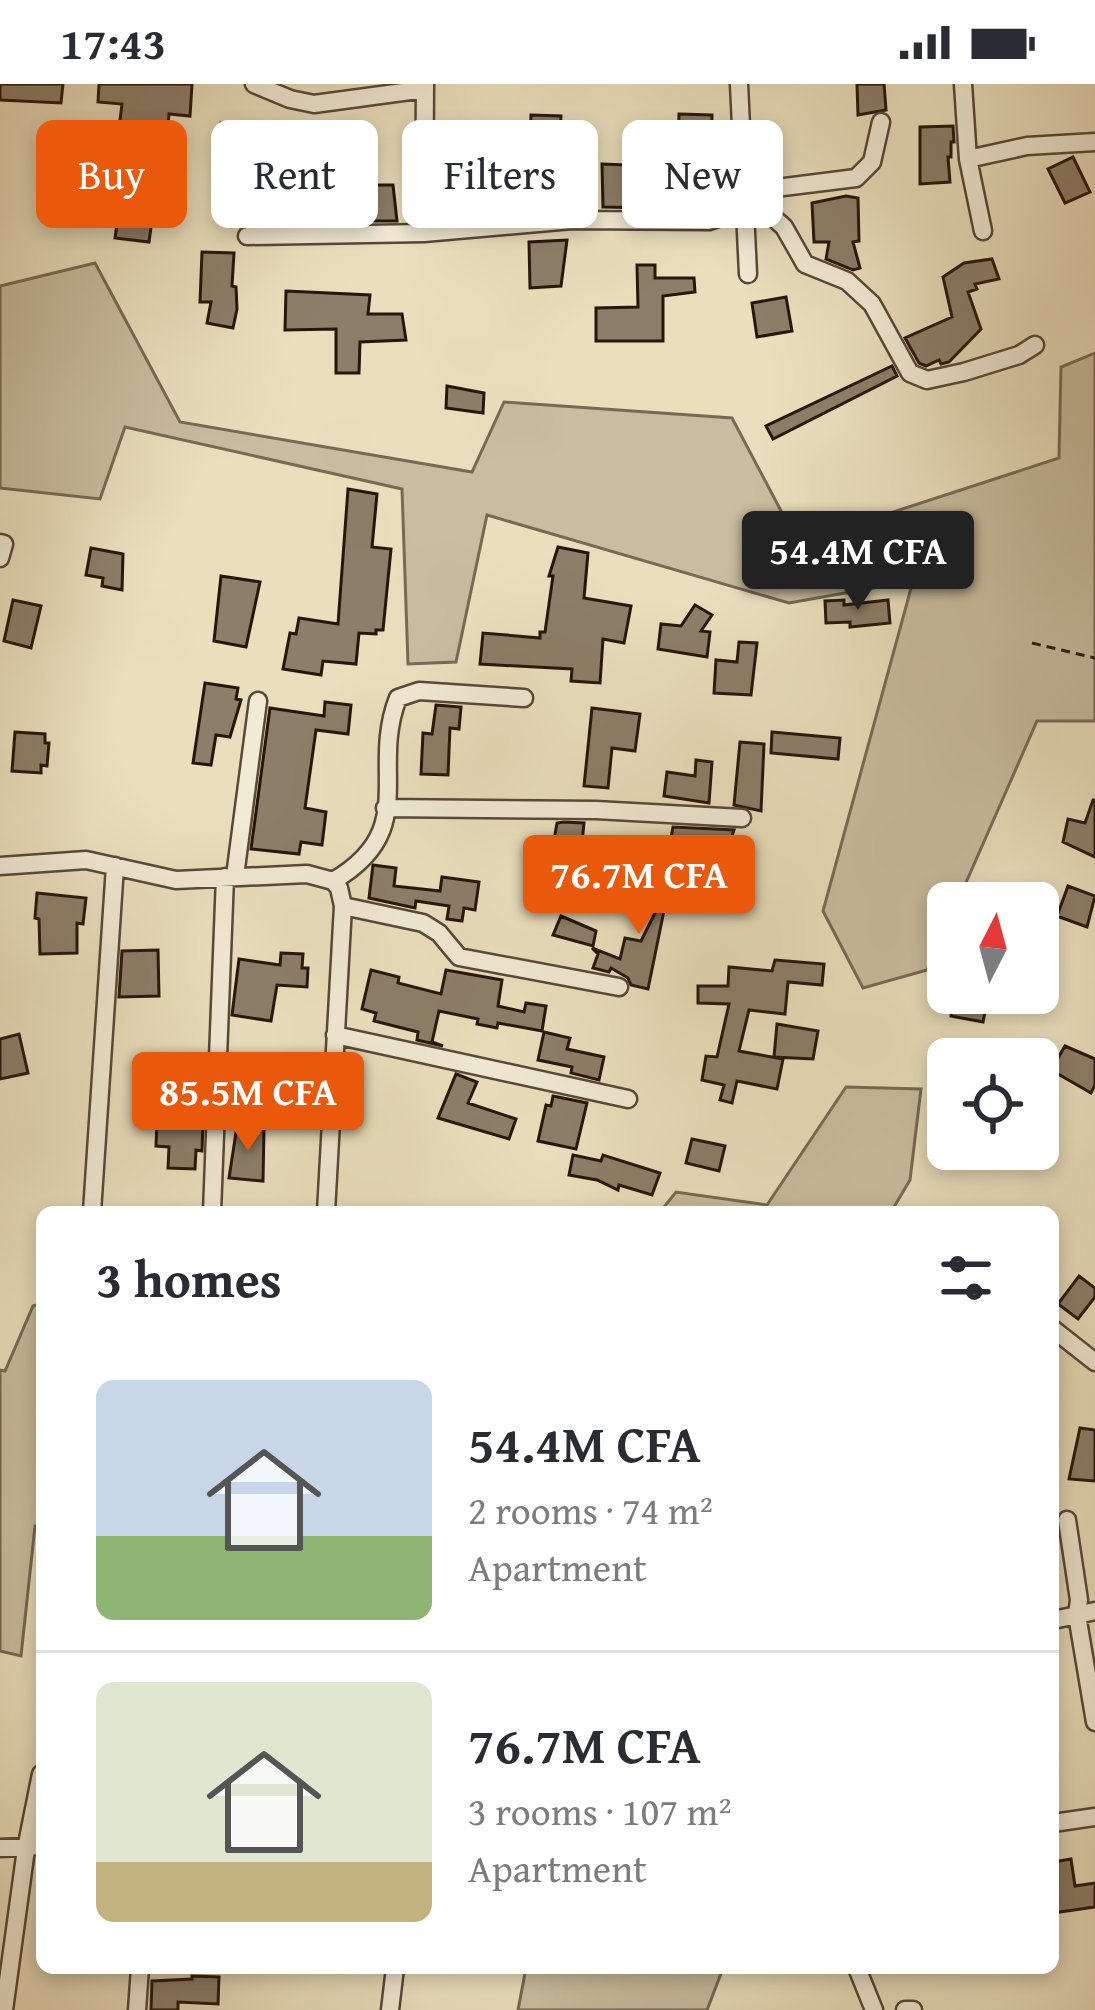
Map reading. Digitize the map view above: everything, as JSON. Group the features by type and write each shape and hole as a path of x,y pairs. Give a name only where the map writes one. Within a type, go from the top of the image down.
{"street":[{"path":"254,84 314,104 424,87 424,233"},
{"path":"739,84 741,120"},
{"path":"963,84 968,158 983,231"},
{"path":"783,187 856,178 872,162 881,122"},
{"path":"968,158 1028,146 1095,142"},
{"path":"248,236 424,233 622,220"},
{"path":"783,226 806,264 847,281 872,304 910,373 927,380 1018,355 1035,345"},
{"path":"746,228 748,274"},
{"path":"0,543 4,544 0,557"},
{"path":"333,881 353,869 378,842 398,698 419,691 524,698"},
{"path":"212,1206 230,876 257,701"},
{"path":"386,808 596,810 742,818"},
{"path":"0,866 66,859 176,880 307,874 333,881 343,905 326,1206"},
{"path":"92,1206 115,866"},
{"path":"343,905 423,922 459,957 619,987"},
{"path":"335,1035 628,1100"},
{"path":"1059,1334 1095,1361"},
{"path":"1066,1520 1079,1600 1086,1613 1095,1722"},
{"path":"1059,1822 1095,1817"},
{"path":"0,1848 34,1848 4,2010"},
{"path":"137,2010 140,1974"},
{"path":"390,2010 394,1974"},
{"path":"859,1974 874,2010"}],"path":[{"path":"1032,643 1095,658"}],"shaded area":[{"path":"95,263 180,422 472,472 504,402 732,418 798,543 1059,458 1061,367 1095,353 1095,721 1037,721 966,882 927,882 927,970 863,988 823,911 913,581 789,603 487,515 456,662 408,664 402,489 125,427 100,499 0,488 0,286"},
{"path":"846,1087 921,1089 910,1180 895,1206 665,1206 676,1192 767,1205"},
{"path":"33,1306 36,1526 21,1656 0,1651 0,1370 5,1371"},
{"path":"525,1974 721,1974 707,2010 518,2010"}],"building":[{"path":"0,84 63,84 61,103 0,100"},
{"path":"99,84 192,84 190,116 120,120 122,104 98,102"},
{"path":"857,84 884,84 886,110 858,115"},
{"path":"679,114 712,115 712,120 679,120"},
{"path":"531,115 561,116 561,120 531,120"},
{"path":"953,126 950,182 920,184 920,127"},
{"path":"1073,157 1090,192 1065,203 1048,169"},
{"path":"602,164 622,165 622,207 603,207"},
{"path":"378,185 393,185 397,221 378,221"},
{"path":"858,198 859,241 853,242 860,268 853,270 826,259 829,242 814,242 812,203"},
{"path":"116,228 151,228 149,242 115,238"},
{"path":"567,240 561,286 530,288 529,242"},
{"path":"202,252 234,253 232,286 236,287 237,309 233,328 207,323 211,302 200,302"},
{"path":"992,259 999,279 975,284 977,289 968,292 981,329 949,362 919,363 905,338 952,317 943,277 964,263"},
{"path":"637,265 655,265 655,278 694,278 695,292 663,296 663,341 596,341 596,308 638,307"},
{"path":"286,291 370,295 368,314 402,314 406,340 360,342 359,373 336,373 336,329 285,330"},
{"path":"786,297 792,331 757,337 752,303"},
{"path":"892,366 897,376 773,439 766,426"},
{"path":"447,386 484,393 483,413 446,408"},
{"path":"348,489 377,494 372,547 391,549 383,630 359,633 356,664 323,661 321,675 283,669 290,633 296,634 299,618 338,624"},
{"path":"558,547 588,553 584,598 631,606 624,643 603,639 600,683 571,681 572,669 480,664 483,633 540,638 540,632 545,632 553,576 549,576"},
{"path":"91,548 123,554 122,590 102,586 103,578 86,575"},
{"path":"221,576 260,582 246,647 214,641"},
{"path":"13,600 41,606 31,648 4,641"},
{"path":"844,600 844,605 888,600 890,623 850,627 850,622 826,623 825,601"},
{"path":"695,605 712,615 701,631 710,632 707,657 658,649 661,624 681,626"},
{"path":"739,642 757,643 751,695 714,693 716,660 737,662"},
{"path":"205,683 238,688 236,699 241,700 230,737 216,735 211,765 193,763"},
{"path":"325,702 351,705 348,734 316,730 305,808 326,812 322,845 301,842 299,854 251,849 270,708 324,716"},
{"path":"436,705 461,707 459,729 450,728 448,775 421,774 423,733 432,734"},
{"path":"592,708 640,714 635,751 612,748 608,788 584,786"},
{"path":"15,732 45,734 47,766 41,765 41,773 12,771"},
{"path":"772,732 840,738 838,759 771,753"},
{"path":"740,742 764,744 761,811 734,805"},
{"path":"696,760 712,762 709,803 664,796 667,772 695,776"},
{"path":"1093,800 1095,857 1063,842 1068,819 1085,823"},
{"path":"557,823 584,823 579,872 549,868"},
{"path":"673,827 734,830 721,869 698,861 703,850 670,843"},
{"path":"373,865 396,868 394,886 440,891 442,877 479,882 475,910 464,908 462,921 447,919 449,906 416,901 415,908 369,898"},
{"path":"636,875 669,886 648,989 631,985 611,968 609,972 593,968 598,954 592,948 620,959 625,938 641,941 657,909 628,900"},
{"path":"1068,886 1095,896 1087,927 1059,917"},
{"path":"37,893 86,898 83,924 77,923 77,953 40,954"},
{"path":"561,916 596,931 593,946 553,935"},
{"path":"158,950 159,996 119,997 122,951"},
{"path":"281,953 303,954 307,987 277,985 271,1021 232,1015 239,959 280,965"},
{"path":"775,960 824,964 822,985 788,982 785,1014 749,1010 739,1051 783,1059 777,1089 737,1081 732,1103 720,1100 724,1085 702,1080 706,1056 717,1057 729,1004 698,1003 698,986 728,986 729,967 772,971"},
{"path":"371,970 441,994 446,970 502,980 498,1006 524,1012 526,1003 546,1006 542,1031 498,1023 497,1028 439,1011 432,1042 443,1046 417,1040 418,1032 374,1021 376,1013 362,1009"},
{"path":"951,1014 985,1014 983,1022"},
{"path":"777,1024 818,1031 813,1059 774,1057"},
{"path":"544,1032 570,1038 567,1049 604,1057 599,1080 571,1073 572,1067 538,1060"},
{"path":"19,1034 28,1073 0,1079 0,1039"},
{"path":"1065,1046 1095,1059 1091,1093 1059,1075 1059,1056"},
{"path":"456,1074 477,1082 468,1103 516,1119 509,1139 438,1118"},
{"path":"553,1096 587,1103 576,1149 538,1141 546,1105 551,1106"},
{"path":"157,1119 203,1122 202,1151 196,1150 195,1169 168,1168 169,1147 156,1146"},
{"path":"237,1126 264,1128 263,1181 229,1178"},
{"path":"692,1139 725,1146 719,1171 686,1163"},
{"path":"573,1155 601,1161 603,1155 660,1173 652,1195 619,1185 618,1190 569,1175"},
{"path":"1079,1276 1095,1288 1095,1297 1078,1319 1059,1303"},
{"path":"1080,1428 1095,1430 1095,1481 1069,1479"},
{"path":"1071,1859 1075,1886 1095,1883 1095,1907 1059,1912 1059,1861"},
{"path":"219,1977 218,2004 178,2002 178,2010 151,2010 152,1981"}]}
